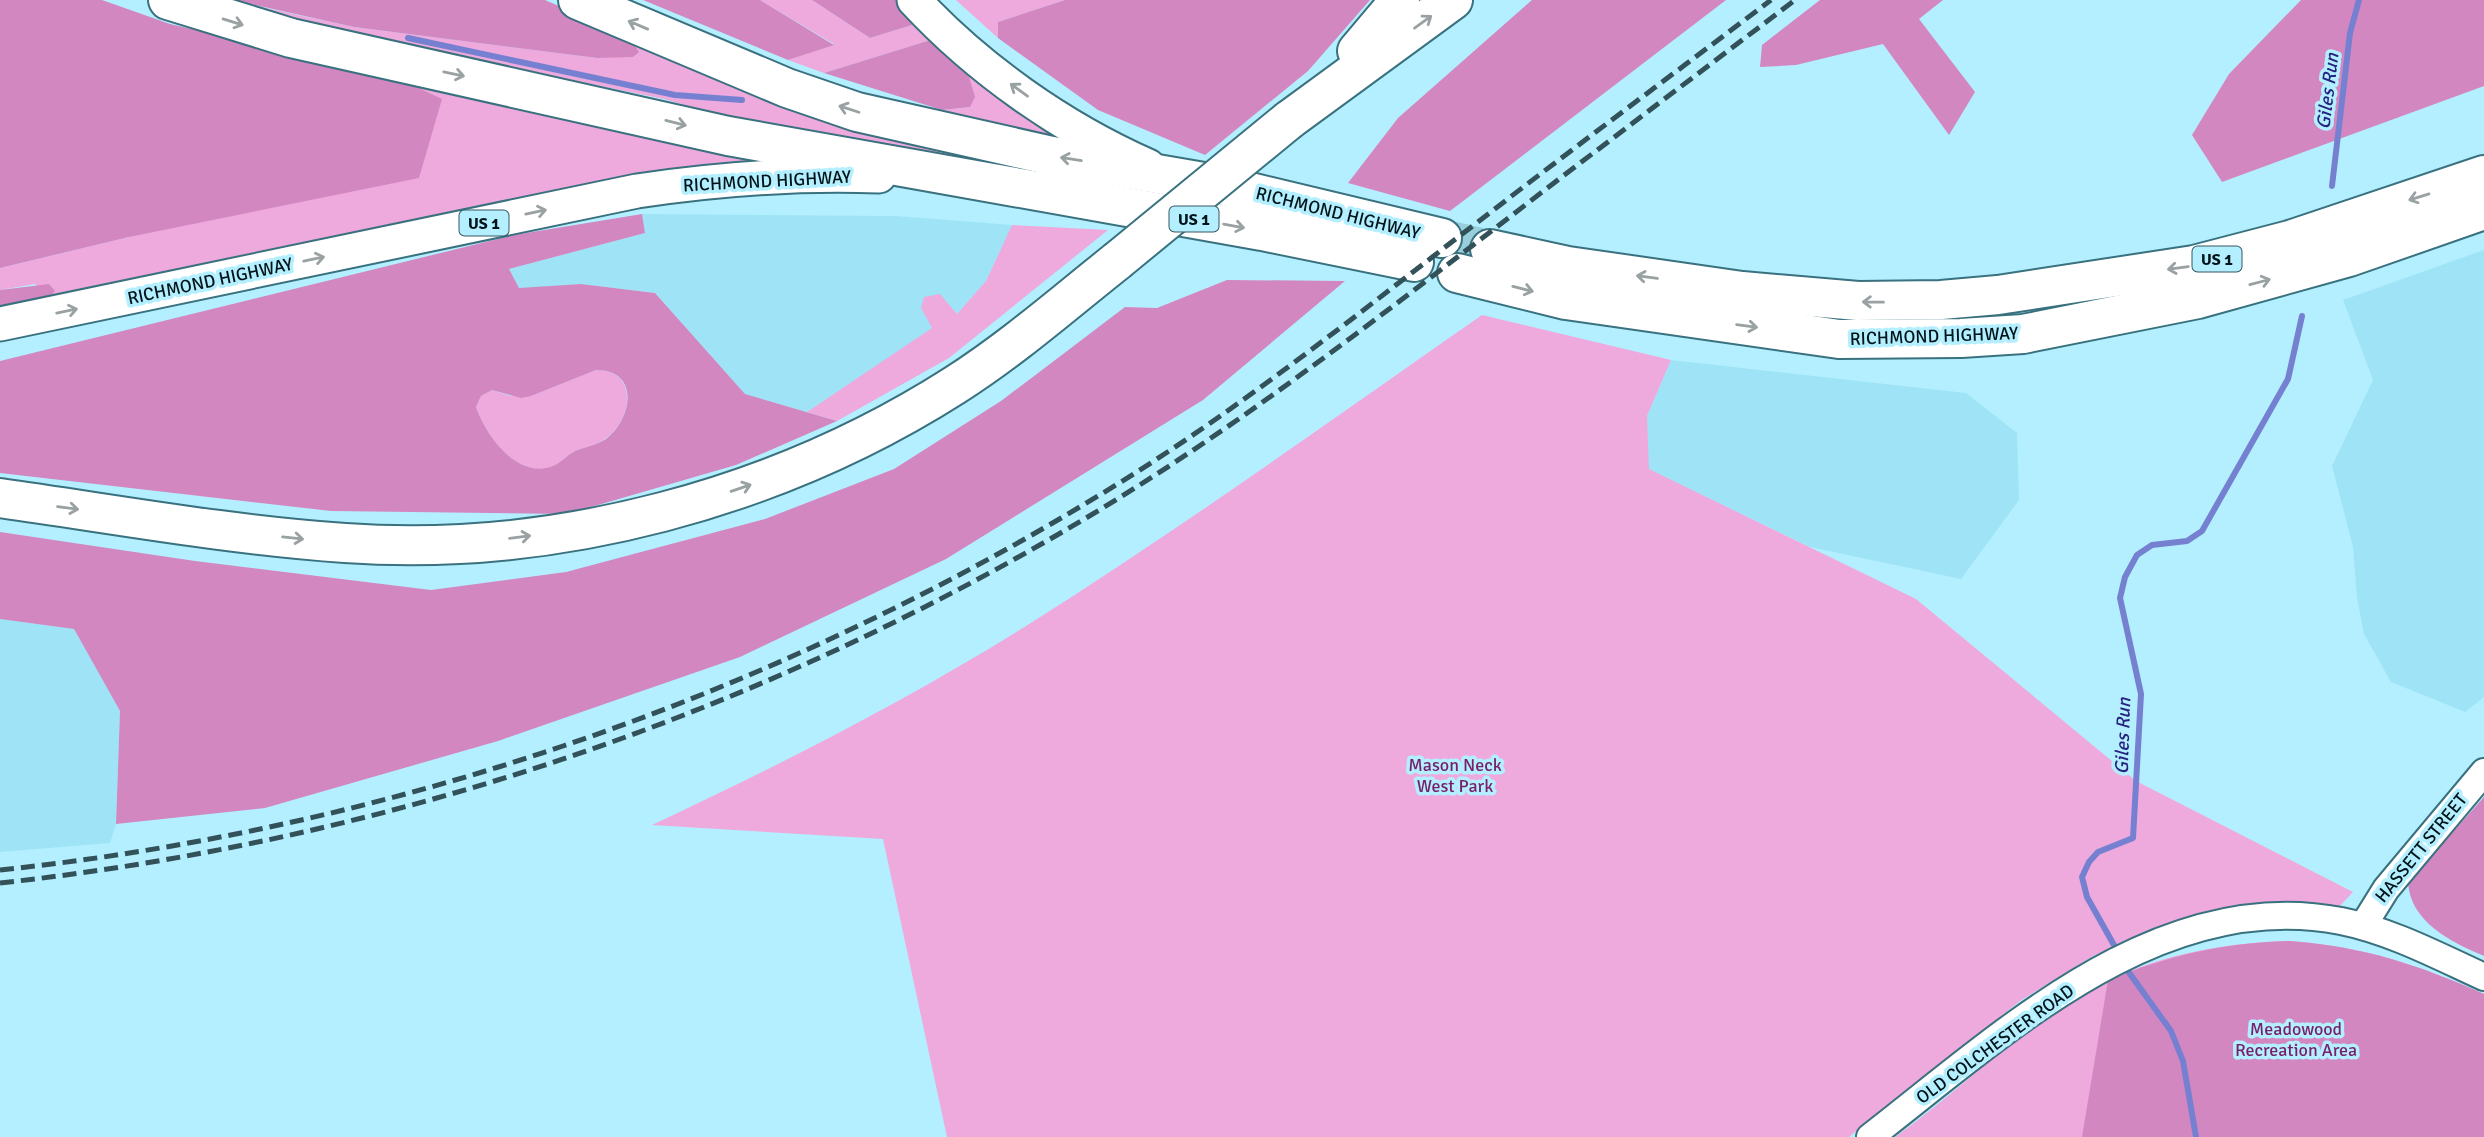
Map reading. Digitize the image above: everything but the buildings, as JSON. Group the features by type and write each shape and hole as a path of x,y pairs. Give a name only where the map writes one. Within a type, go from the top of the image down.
{"highway":[{"path":"168,0 291,38 728,136 974,180"},
{"path":"578,0 787,88 857,112 1052,156 1163,173"},
{"path":"1289,120 1376,32 1400,0"},
{"path":"0,498 286,538 389,545 497,540 626,520 679,507 790,470 906,414 1004,352 1289,120 1453,0"},
{"name":"RICHMOND HIGHWAY","path":"1163,173 1442,238"},
{"name":"RICHMOND HIGHWAY","path":"1490,249 1568,266 1742,291 1858,301 1941,300 1998,295 2194,265 2290,240 2484,176"},
{"name":"RICHMOND HIGHWAY","path":"974,180 1262,231 1414,262"},
{"name":"RICHMOND HIGHWAY","path":"1457,273 1566,300 1839,339 1961,338 2023,334 2198,299 2349,257 2484,210"}],"main road":[{"name":"RICHMOND HIGHWAY","path":"914,0 981,61 1021,92 1119,153 1163,173"},
{"name":"RICHMOND HIGHWAY","path":"0,324 637,191 705,181 837,175 974,180"}],"street":[{"name":"HASSETT STREET","path":"2363,926 2386,889 2484,772"},
{"name":"OLD COLCHESTER ROAD","path":"1870,1137 2033,1012 2100,970 2182,933 2243,920 2323,918 2363,926 2410,943 2484,977"}],"shaded area":[{"path":"642,214 896,216 1012,225 986,281 956,315 921,308 933,328 807,412 745,394 655,293 581,284 519,289 509,269 645,233"},
{"path":"2484,250 2484,697 2465,712 2391,682 2364,634 2357,598 2353,547 2332,466 2373,380 2343,300"},
{"path":"1671,360 1966,393 2017,433 2019,500 1961,579 1810,547 1648,469 1647,416"},
{"path":"0,619 74,629 120,711 116,824 110,843 0,852"}],"green space":[{"path":"0,0 102,0 170,24 391,75 442,99 419,178 129,237 0,268"},
{"path":"233,0 545,0 628,36 639,52 633,57 597,58 354,27"},
{"path":"643,0 760,0 834,45 788,60"},
{"path":"760,0 812,0 870,38 922,22 1097,152 1041,140 942,110 970,107 937,38 824,73 788,60 834,44"},
{"path":"812,0 901,0 922,22 870,38"},
{"path":"956,0 1065,0 998,22 998,38"},
{"path":"1065,0 1370,0 1308,71 1205,155 1098,110 998,38 998,22"},
{"path":"1532,0 1726,0 1450,211 1348,183 1398,118"},
{"path":"1820,0 1943,0 1919,19 1975,92 1949,135 1883,44 1796,65 1760,67 1762,45"},
{"path":"2301,0 2484,0 2484,86 2222,182 2192,135 2229,74"},
{"path":"242,3 354,27 597,58 628,36 1433,244 738,121 664,99 378,41"},
{"path":"937,38 969,77 975,97 970,107 942,110 824,73"},
{"path":"392,75 838,167 48,299 35,284 0,290 0,268 129,237"},
{"path":"642,214 645,233 509,269 519,288 581,284 655,293 745,394 837,421 736,465 567,514 331,511 0,473 0,361 514,235","holes":["596,370 610,372 626,386 628,397 622,419 606,439 575,451 553,466 540,469 528,467 505,453 487,430 476,407 481,396 492,390 521,398"]},
{"path":"1012,225 1108,230 949,358 837,421 807,412 932,328 921,308 924,297 940,294 957,314 986,281"},
{"path":"1227,280 1345,281 1203,400 946,559 740,657 498,741 265,808 116,824 120,711 74,629 0,619 0,532 195,561 431,590 566,572 765,519 894,469 1001,401 1125,307 1157,308"},
{"path":"49,284 55,291 48,299 0,308 0,290"},
{"name":"Mason Neck West Park","path":"1482,315 1671,360 1647,416 1649,469 1916,599 2136,781 2353,892 2338,908 2143,935 2093,956 2020,1001 1849,1137 947,1137 883,839 652,825 842,731 981,654 1199,512"},
{"path":"596,370 610,372 619,378 625,387 626,408 621,420 605,439 575,451 553,467 528,467 505,453 487,430 476,407 481,396 492,390 511,396 531,396"},
{"path":"2484,797 2484,956 2434,929 2416,908 2410,896 2408,882"},
{"name":"Meadowood Recreation Area","path":"2290,941 2390,958 2484,994 2484,1137 1895,1137 2030,1029 2102,983 2180,955 2234,945"},
{"name":"Meadowood Recreation Area","path":"2290,941 2390,958 2484,994 2484,1137 2082,1137 2108,980 2197,952 2242,944"}],"waterway":[{"name":"Giles Run","path":"2332,186 2350,33 2359,0"},
{"path":"408,38 675,95 742,100"},
{"name":"Giles Run","path":"2119,954 2087,897 2082,877 2089,862 2098,852 2133,838 2141,694 2120,598 2125,577 2137,555 2152,545 2187,541 2202,531 2288,379 2302,316"},
{"name":"Giles Run","path":"2125,967 2171,1031 2183,1061 2196,1137"}],"tunnel":[{"path":"1442,238 1490,249"}],"railway":[{"path":"0,870 145,850 289,823 430,787 570,744 706,693 840,634 971,569 1098,496 1196,433 1336,331 1771,0"},
{"path":"0,883 144,863 285,836 425,801 563,759 698,709 830,653 960,589 1086,518 1192,451 1345,342 1795,0"}]}
